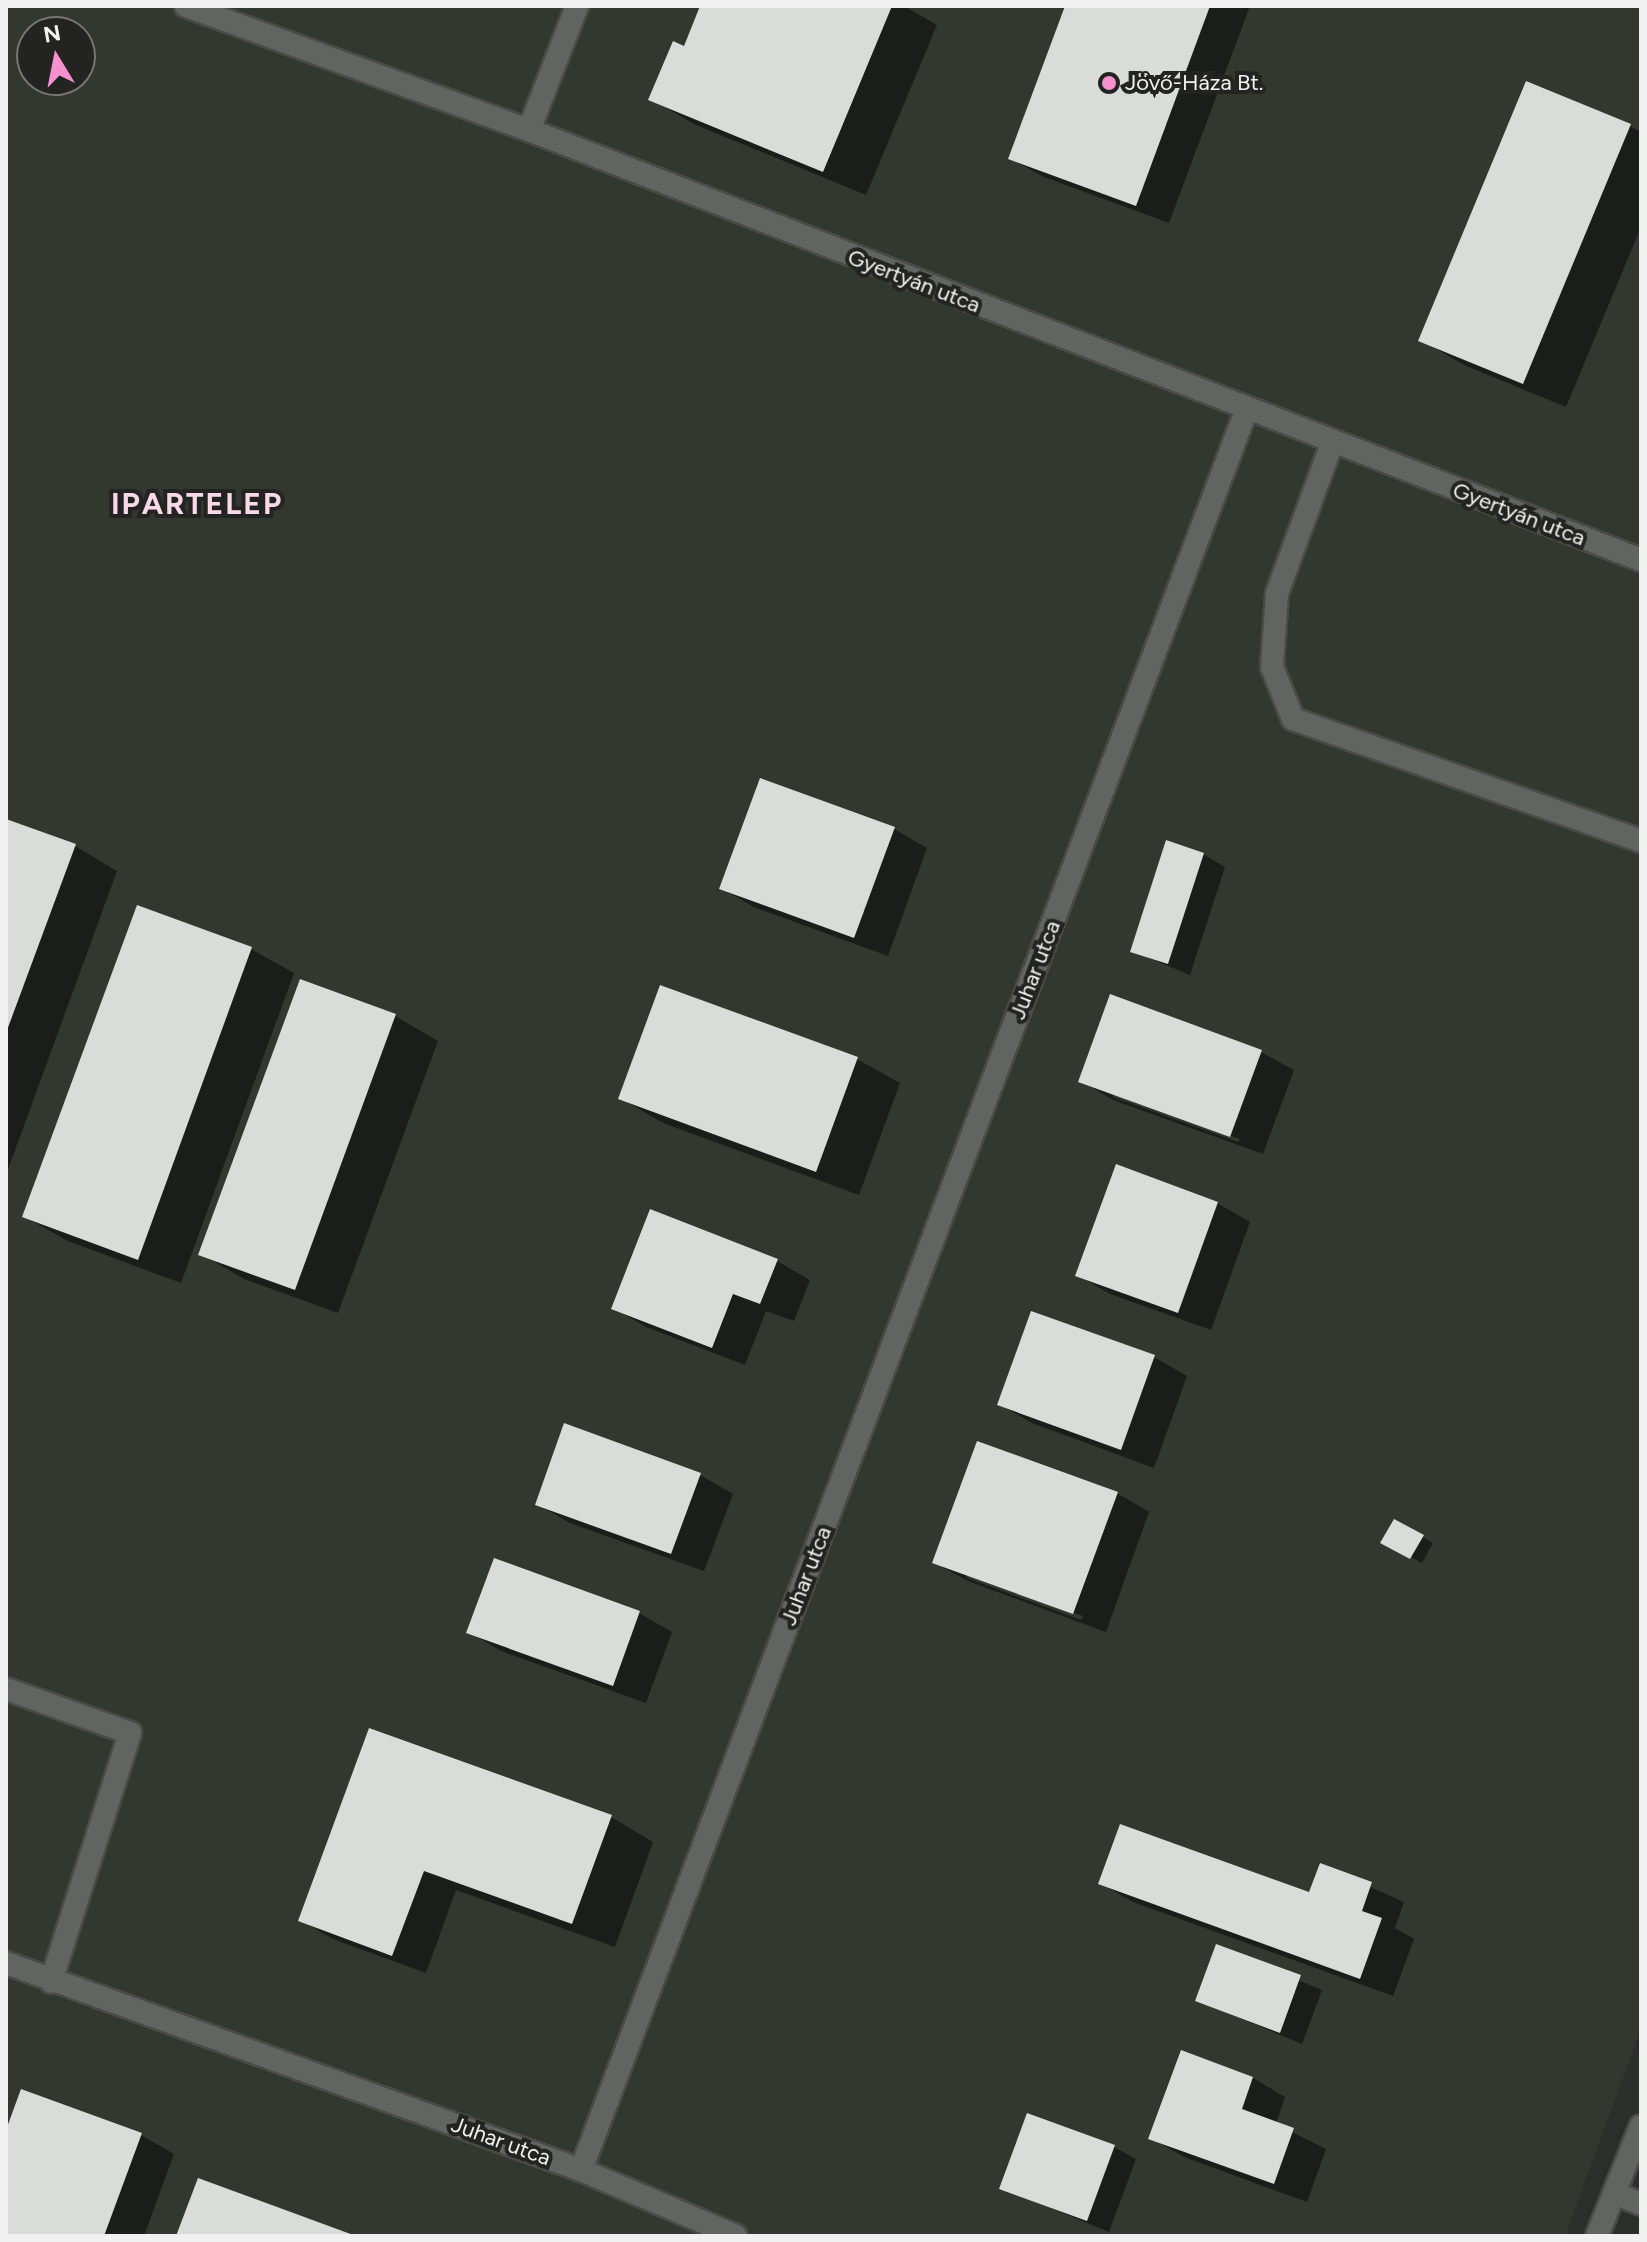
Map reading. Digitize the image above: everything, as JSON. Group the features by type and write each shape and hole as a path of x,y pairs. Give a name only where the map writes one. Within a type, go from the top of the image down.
{"street":[{"name":"Gyertyán utca","path":"186,6 529,130 1246,411 1641,560"},
{"path":"529,130 577,6"},
{"name":"Juhar utca","path":"6,1963 51,1982 581,2170 1246,411"},
{"path":"1332,443 1277,593 1272,667 1293,719 1641,841"},
{"path":"6,1689 130,1733 51,1982"},
{"path":"1597,2236 1641,2126"},
{"path":"581,2170 736,2236"},
{"path":"1614,2193 1641,2204"}],"shaded area":[{"path":"6,6 1641,6 1641,2029 1565,2236 6,2236"}],"building":[{"path":"700,6 892,6 823,172 648,100 673,41 684,46"},
{"name":"Jövő-Háza Bt.","path":"1065,6 1210,6 1136,206 1008,159"},
{"path":"1526,81 1631,124 1523,384 1418,341"},
{"path":"760,778 895,827 854,938 719,889"},
{"path":"6,819 76,844 6,1033"},
{"path":"1166,840 1204,853 1168,964 1130,952"},
{"path":"137,905 252,947 138,1260 22,1217"},
{"path":"300,979 396,1014 295,1290 198,1255"},
{"path":"660,985 858,1057 816,1172 618,1099"},
{"path":"1110,994 1262,1050 1230,1137 1078,1082"},
{"path":"1116,1164 1218,1202 1178,1313 1075,1276"},
{"path":"650,1209 778,1259 760,1304 733,1294 712,1348 611,1309"},
{"path":"1031,1311 1155,1355 1121,1450 997,1405"},
{"path":"564,1423 701,1473 671,1554 535,1505"},
{"path":"977,1441 1118,1492 1073,1614 932,1563"},
{"path":"1394,1519 1424,1535 1410,1559 1380,1543"},
{"path":"494,1558 640,1611 613,1686 466,1633"},
{"path":"369,1728 612,1815 572,1924 424,1871 392,1956 298,1921"},
{"path":"1120,1824 1309,1892 1320,1863 1372,1882 1362,1911 1382,1918 1360,1979 1098,1884"},
{"path":"1216,1944 1301,1975 1280,2033 1195,2001"},
{"path":"1181,2050 1253,2077 1242,2109 1294,2128 1274,2184 1148,2139"},
{"path":"21,2089 142,2133 104,2236 6,2236 6,2130"},
{"path":"1027,2113 1115,2145 1087,2221 999,2189"},
{"path":"198,2178 356,2236 176,2236"}],"place":[{"name":"Jövő-Háza Bt.","path":"1109,83"}],"district":[{"name":"IPARTELEP","path":"197,504"}]}
